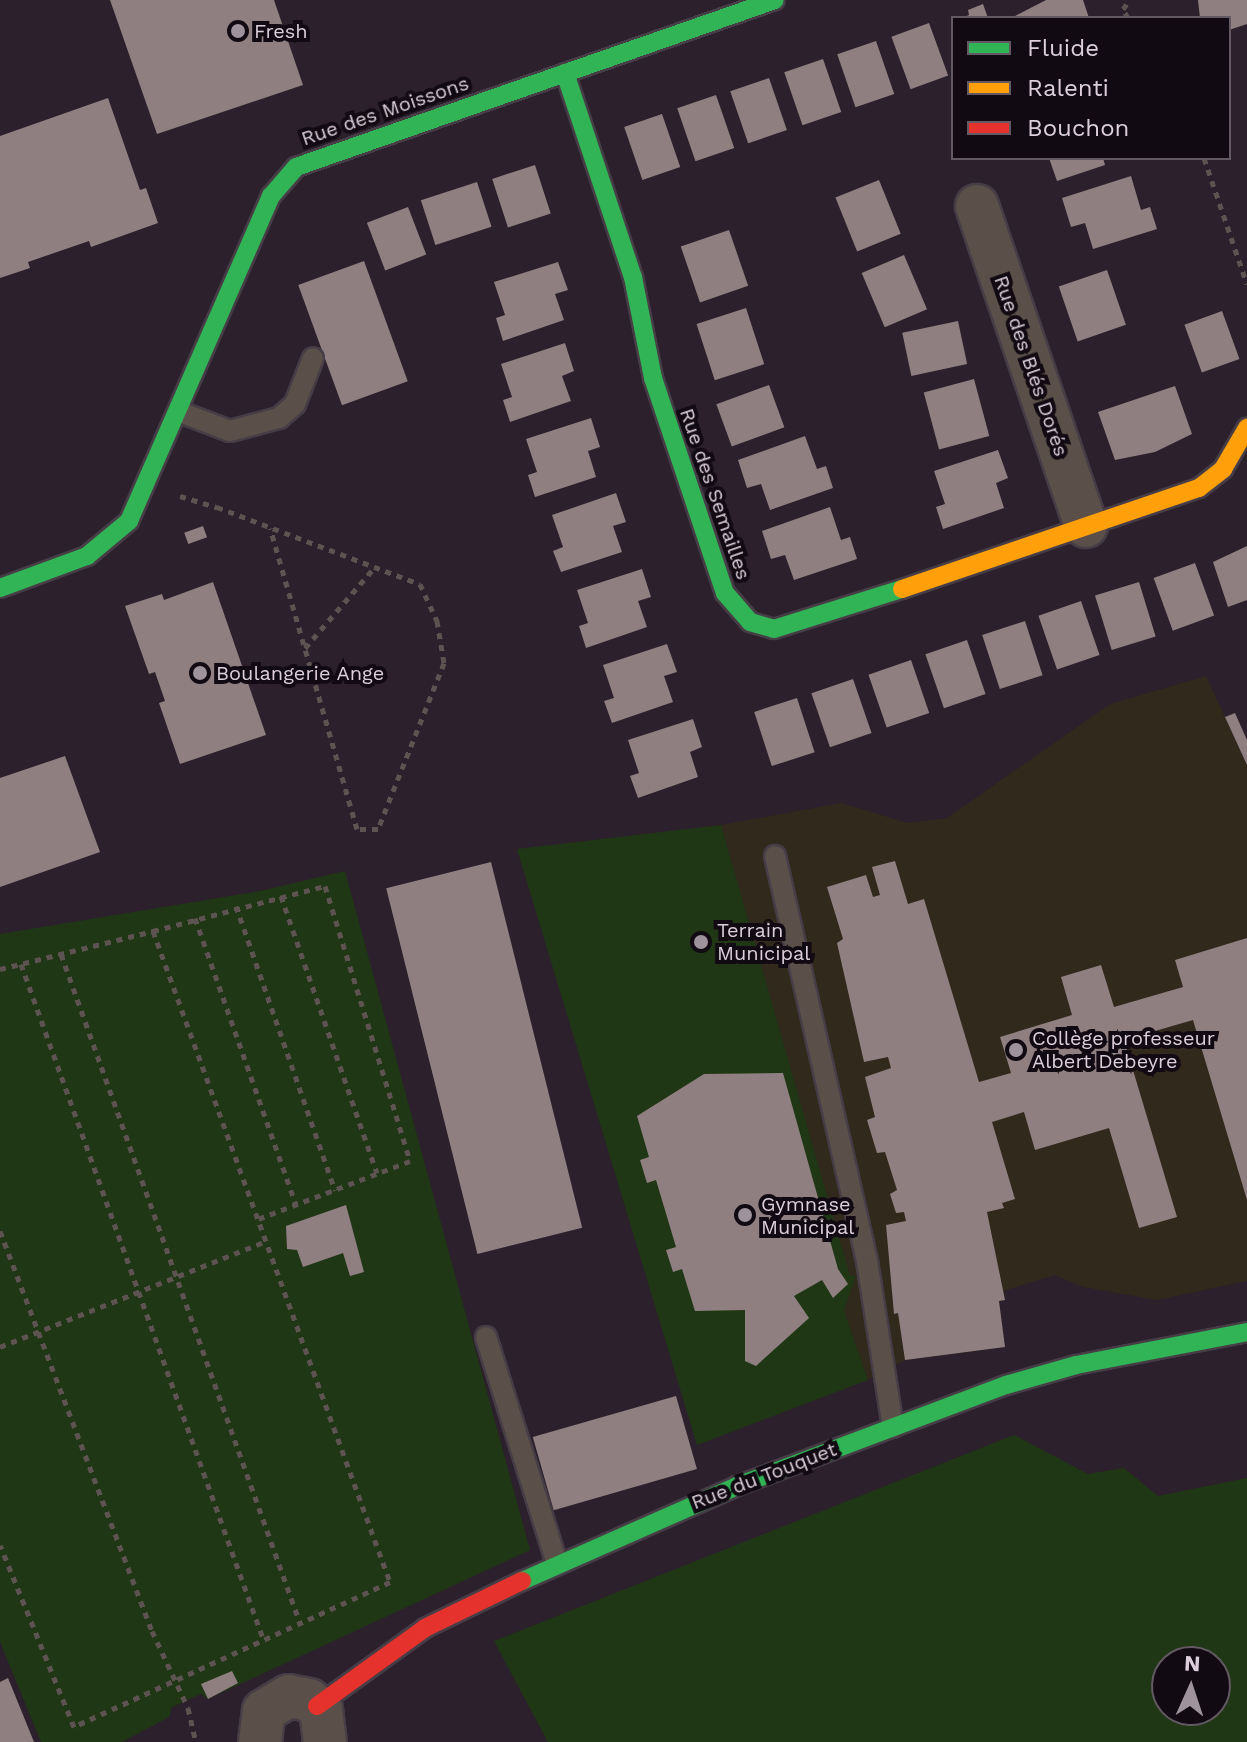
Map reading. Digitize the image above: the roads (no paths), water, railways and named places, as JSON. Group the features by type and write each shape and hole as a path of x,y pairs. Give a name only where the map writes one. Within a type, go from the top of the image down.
{"street":[{"name":"Rue des Moissons","path":"0,588 102,546 129,521 149,486 265,210 288,174 335,151 775,0"},
{"name":"Rue des Semailles","path":"565,73 633,277 653,378 725,593 741,616 762,628 790,627 1199,488 1223,469 1247,428"},
{"name":"Rue des Blés Dorés","path":"977,206 1086,526"},
{"name":"Rue du Touquet","path":"251,1740 264,1711 280,1698 299,1697 321,1724 410,1636 557,1563 893,1427 1076,1365 1247,1332"}],"lane":[{"path":"180,412 230,431 279,418 295,404 313,358"},
{"path":"775,856 867,1261 893,1427"},
{"path":"486,1337 557,1563"}],"place":[{"name":"Fresh","path":"238,31"},
{"name":"Boulangerie Ange","path":"200,673"},
{"name":"Terrain Municipal","path":"701,942"},
{"name":"Collège professeur Albert Debeyre","path":"1016,1050"},
{"name":"Gymnase Municipal","path":"745,1215"}]}
